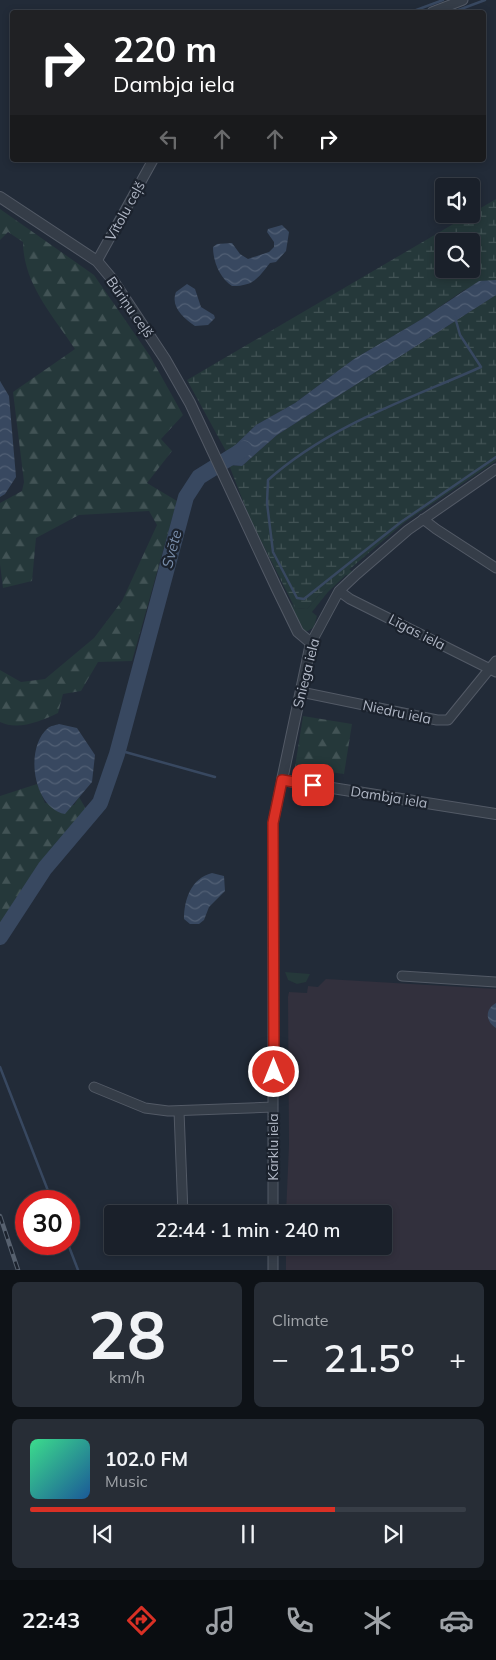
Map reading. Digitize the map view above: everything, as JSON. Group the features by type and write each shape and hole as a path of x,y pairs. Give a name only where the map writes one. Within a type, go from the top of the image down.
{"street":[{"path":"437,10 463,0"},
{"name":"Vītolu ceļš","path":"97,261 152,162"},
{"name":"Būriņu ceļš","path":"0,197 97,261 126,300 165,359 190,403 298,632 311,643"},
{"name":"Sniega iela","path":"282,780 311,643 339,591 423,519 496,469"},
{"path":"423,519 496,568"},
{"name":"Līgas iela","path":"339,591 350,599 493,670"},
{"name":"Niedru iela","path":"301,692 437,720 448,720 493,670 496,661"},
{"name":"Dambja iela","path":"282,780 496,814"},
{"name":"Kārklu iela","path":"273,1205 273,823 282,780"},
{"path":"402,976 496,982"},
{"path":"94,1087 145,1108 179,1111 274,1107"},
{"path":"179,1111 183,1205"},
{"path":"273,1255 273,1270"}],"shaded area":[{"path":"326,979 496,989 496,1270 286,1270 286,1255 392,1255 392,1205 286,1205 289,1145 288,997 289,992 307,993 308,986 318,987"}],"green space":[{"path":"496,199 496,280 464,290 422,319 354,359 295,403 256,425 227,453 187,380 435,235 435,278 480,278 480,233 438,233 455,223 480,223 480,208"},
{"path":"0,209 94,275 150,356 183,415 161,439 172,451 147,483 177,501 132,661 98,662 81,691 63,694 58,713 37,722 14,726 0,722 0,670 21,682 45,679 94,638 122,601 157,525 149,511 79,515 36,538 32,581 3,588 0,564 0,503 22,491 24,482 13,392 75,349 34,285 24,257 23,242 8,232 0,240"},
{"path":"496,295 496,461 405,522 318,596 307,609 295,608 250,519 229,465 242,466 277,435"},
{"path":"349,569 353,572 348,576 346,575 328,592 312,612 317,616 314,627 304,631 288,602 295,608 307,609 318,596"},
{"path":"303,716 352,724 344,774 295,767"},
{"path":"37,784 45,803 74,805 79,797 86,809 63,837 0,927 0,796"},
{"path":"285,972 310,974 306,982 297,984 288,980"}],"water":[{"path":"282,225 289,232 286,251 276,262 270,263 259,277 246,285 232,286 224,279 214,258 213,247 217,244 232,243 240,254 248,259 269,252 274,247 274,242 267,232 268,229"},
{"path":"496,280 496,295 277,435 242,466 229,465 225,457 227,453 256,425 295,403 354,359 422,319 479,281"},
{"path":"187,284 195,289 201,307 214,315 215,318 208,325 195,326 176,307 176,292"},
{"path":"0,381 9,396 16,477 5,494 0,497"},
{"path":"59,724 77,728 95,755 92,782 65,814 54,809 45,801 39,789 34,762 36,749 41,737 49,727"},
{"path":"212,873 224,876 225,891 209,907 204,920 199,924 190,924 184,919 187,897 199,880"},
{"path":"496,1003 496,1028 488,1019 488,1012"}],"waterway":[{"path":"416,10 443,0"},
{"path":"458,10 485,0"},
{"path":"455,317 460,335 481,367 370,415 343,429 317,444 268,480 267,503 273,552 297,598 304,599 401,522 496,457"},
{"name":"Svēte","path":"0,937 45,868 100,803 117,754 186,497 199,477 244,449"},
{"path":"118,750 215,777"},
{"path":"0,1067 48,1190"},
{"path":"72,1255 78,1270"}],"railway":[{"path":"0,1216 18,1270"}],"route":[{"path":"274,1072 273,823 282,780 313,785"}]}
